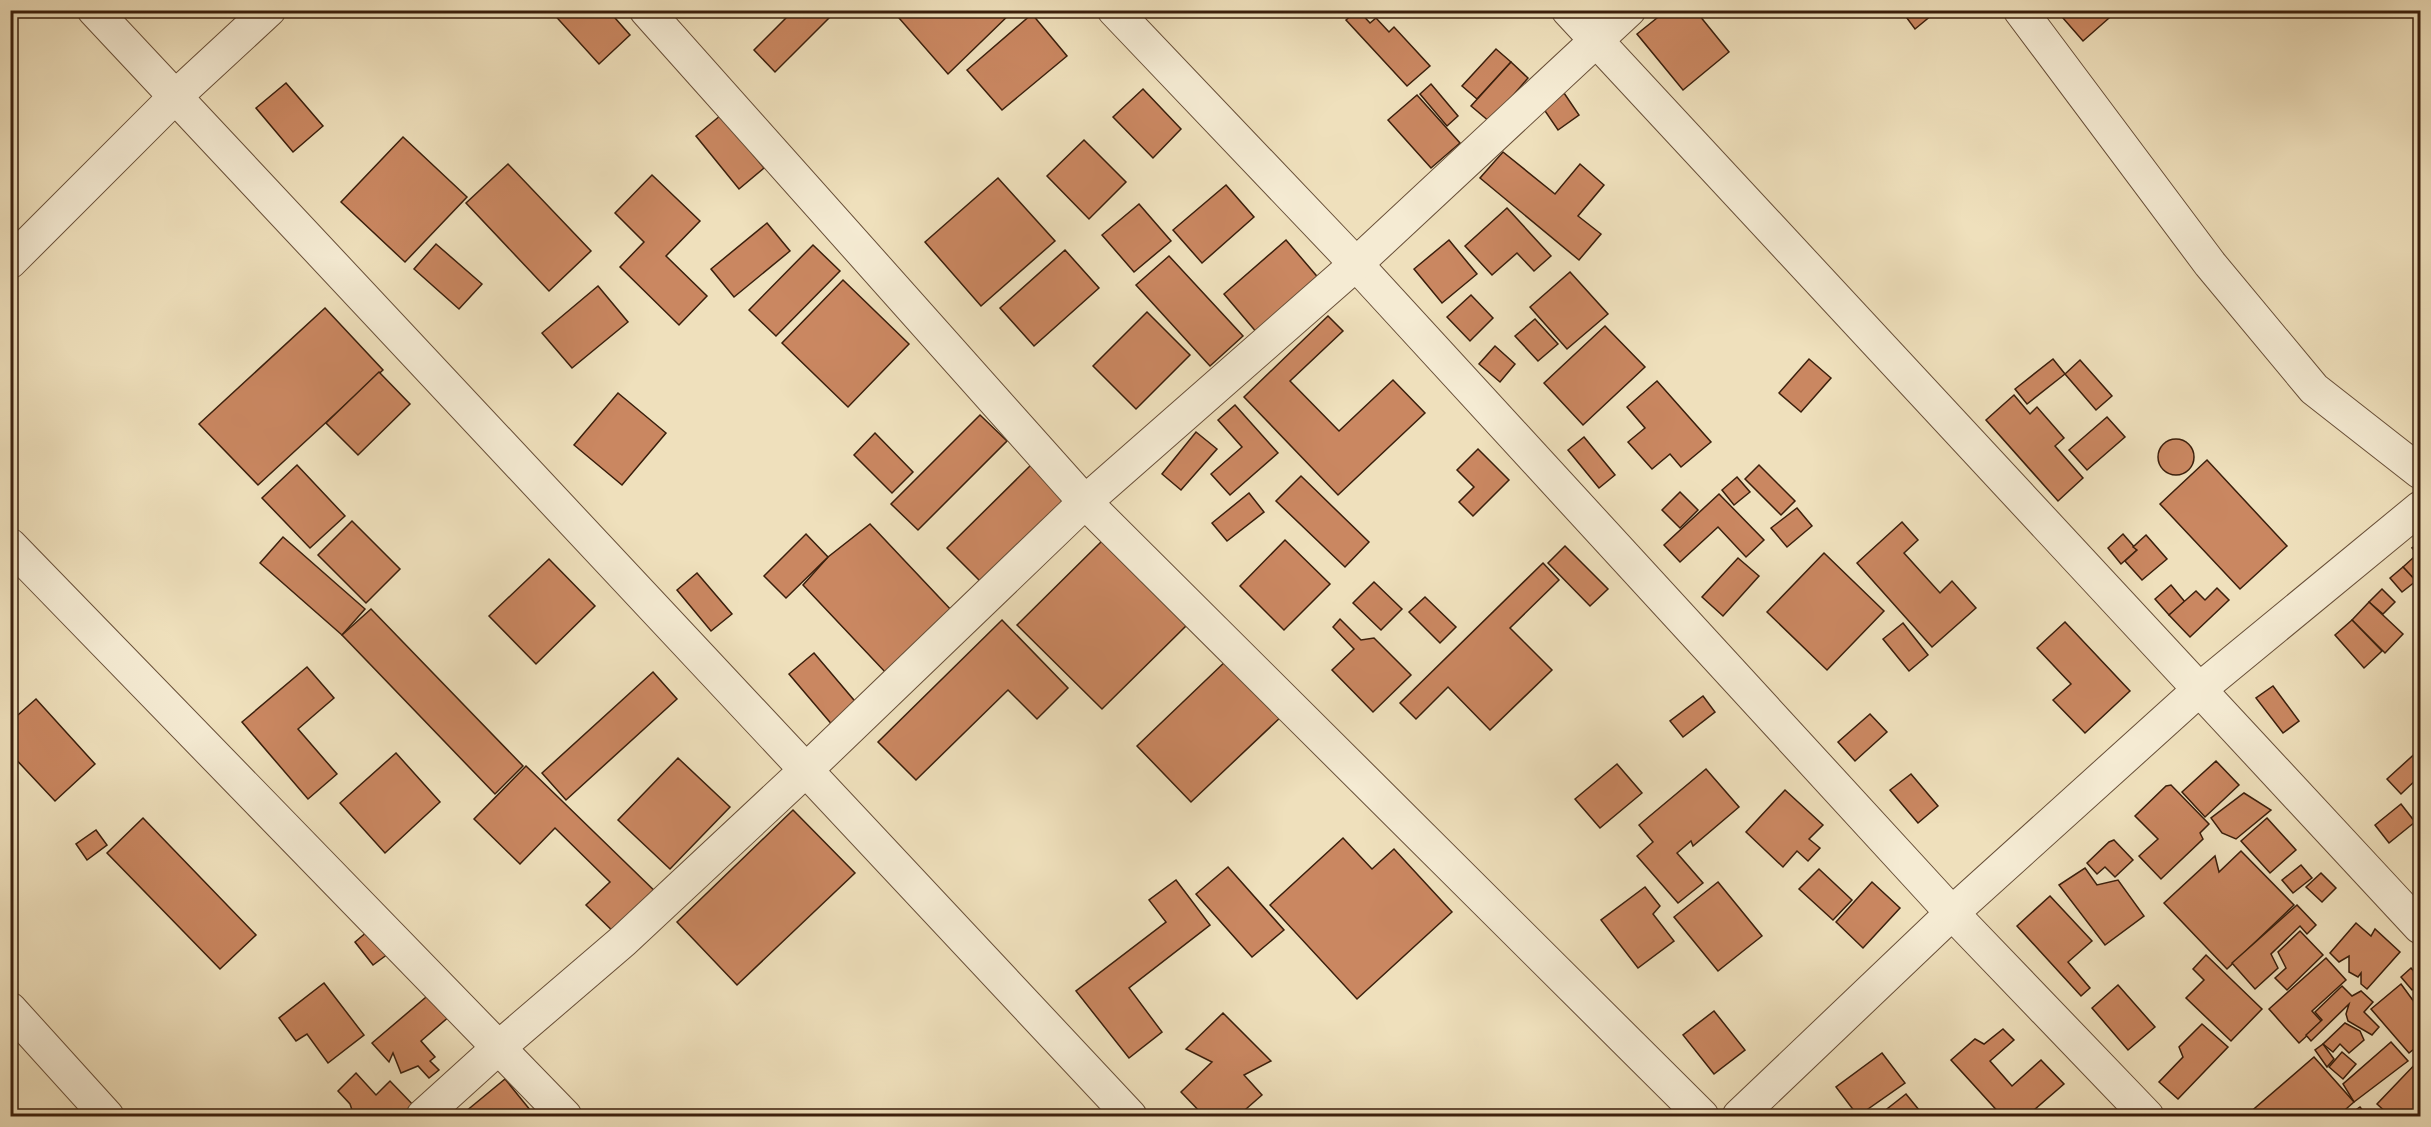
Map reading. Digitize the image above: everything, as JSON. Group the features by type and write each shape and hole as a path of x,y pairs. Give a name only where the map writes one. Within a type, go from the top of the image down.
{"street":[{"path":"94,10 535,484 1130,1116"},
{"path":"10,262 176,96 269,10"},
{"path":"646,10 1085,502 1702,1116"},
{"path":"1114,10 1356,264 1952,913 2147,1116"},
{"path":"1568,10 2421,927"},
{"path":"423,1116 623,941 805,771 1085,502 1356,264 1629,10"},
{"path":"2020,10 2210,264 2314,389 2421,472"},
{"path":"1739,1116 1952,913 2200,689 2421,508"},
{"path":"10,545 497,1049 565,1116"},
{"path":"10,1010 107,1116"}],"building":[{"path":"550,10 608,10 630,35 599,64"},
{"path":"794,10 837,10 775,72 754,50"},
{"path":"892,10 1014,10 948,74"},
{"path":"1358,10 1370,23 1376,18 1389,32 1394,27 1430,66 1407,86 1346,20"},
{"path":"1667,10 1695,10 1729,52 1683,90 1637,34"},
{"path":"1901,10 1938,10 1915,29"},
{"path":"2056,10 2117,10 2117,11 2083,41"},
{"path":"1032,14 1067,56 1002,110 967,70"},
{"path":"1496,49 1511,62 1477,99 1462,86"},
{"path":"1511,62 1528,78 1490,122 1471,106"},
{"path":"286,83 323,126 293,152 256,108"},
{"path":"1431,84 1458,116 1447,126 1420,94"},
{"path":"1143,89 1181,129 1153,158 1113,117"},
{"path":"1564,93 1579,115 1558,130 1543,108"},
{"path":"1417,95 1460,143 1431,168 1388,120"},
{"path":"721,115 764,168 739,189 696,136"},
{"path":"403,137 467,197 405,262 341,202"},
{"path":"1084,140 1126,182 1089,219 1047,176"},
{"path":"1503,152 1555,194 1580,164 1604,185 1578,216 1601,234 1579,260 1480,178"},
{"path":"508,164 591,251 549,291 466,203"},
{"path":"652,175 700,221 666,256 707,296 679,325 620,267 644,242 615,213"},
{"path":"998,178 1055,241 981,306 925,242"},
{"path":"1226,185 1254,217 1202,263 1173,230"},
{"path":"1139,204 1171,241 1134,272 1102,235"},
{"path":"1507,208 1551,256 1534,271 1517,253 1492,275 1465,246"},
{"path":"767,223 790,251 734,297 711,269"},
{"path":"1286,240 1321,281 1258,334 1224,294"},
{"path":"1449,240 1477,274 1442,303 1414,269"},
{"path":"436,244 482,284 459,309 414,269"},
{"path":"813,245 840,271 776,336 749,310"},
{"path":"1065,250 1099,288 1034,346 1000,308"},
{"path":"1169,256 1243,336 1210,366 1136,285"},
{"path":"1570,272 1608,314 1567,349 1530,307"},
{"path":"843,280 909,344 848,407 782,343"},
{"path":"598,286 628,322 572,368 542,333"},
{"path":"1471,295 1493,318 1470,341 1447,317"},
{"path":"325,308 383,370 258,485 199,424"},
{"path":"1147,312 1190,355 1136,409 1093,366"},
{"path":"1328,316 1343,331 1290,381 1339,431 1393,380 1425,413 1338,495 1244,397"},
{"path":"1535,319 1558,344 1538,361 1515,336"},
{"path":"1605,326 1645,367 1583,425 1544,383"},
{"path":"1495,346 1515,364 1500,382 1479,364"},
{"path":"1809,359 1831,378 1801,412 1779,393"},
{"path":"2053,359 2065,374 2027,404 2015,389"},
{"path":"2080,360 2112,396 2096,410 2065,374"},
{"path":"379,372 410,404 358,455 326,423"},
{"path":"1657,381 1711,442 1681,467 1670,454 1652,469 1628,442 1645,428 1627,407"},
{"path":"618,393 666,433 622,485 574,445"},
{"path":"2014,395 2030,414 2037,407 2064,438 2055,446 2083,478 2058,501 1986,420"},
{"path":"1235,405 1278,453 1230,495 1211,474 1242,447 1218,420"},
{"path":"980,415 1007,441 918,530 891,504"},
{"path":"2107,417 2125,437 2087,470 2069,450"},
{"path":"1196,432 1217,449 1181,490 1162,474"},
{"path":"875,433 913,472 892,493 854,455"},
{"path":"1584,437 1615,475 1599,488 1568,450"},
{"path":"2176,439 2189,444 2194,457 2189,470 2176,475 2163,470 2158,457 2163,444"},
{"path":"1478,449 1509,480 1473,516 1459,502 1474,487 1457,470"},
{"path":"2207,460 2287,546 2240,589 2160,504"},
{"path":"1032,464 1071,503 986,587 947,548"},
{"path":"297,465 345,516 310,548 262,498"},
{"path":"1759,465 1795,501 1781,515 1745,479"},
{"path":"1301,476 1369,542 1345,567 1276,501"},
{"path":"1737,477 1750,492 1734,505 1722,490"},
{"path":"1680,492 1698,510 1680,528 1662,510"},
{"path":"1249,493 1264,512 1227,541 1212,523"},
{"path":"1719,494 1764,540 1746,557 1718,527 1680,562 1664,545"},
{"path":"1797,508 1812,526 1787,547 1771,528"},
{"path":"352,521 400,569 366,603 318,555"},
{"path":"1902,522 1918,540 1904,553 1940,593 1952,581 1976,608 1932,647 1857,563"},
{"path":"870,524 953,612 887,674 803,585 828,557"},
{"path":"806,534 828,557 786,598 764,576"},
{"path":"2123,534 2137,550 2121,564 2108,548"},
{"path":"2146,535 2167,559 2142,580 2125,561 2137,550 2133,547"},
{"path":"283,537 365,609 342,635 260,563"},
{"path":"1104,539 1189,623 1102,709 1017,625"},
{"path":"1285,540 1330,584 1284,630 1240,586"},
{"path":"2420,542 2420,565 2414,557 2417,554 2412,548"},
{"path":"1565,546 1608,589 1590,606 1548,563"},
{"path":"1824,553 1884,611 1827,670 1767,612"},
{"path":"2414,557 2420,565 2420,577 2416,581 2403,567"},
{"path":"1738,558 1759,576 1723,616 1702,597"},
{"path":"549,559 595,606 536,664 489,616"},
{"path":"1543,563 1559,580 1510,628 1552,670 1490,730 1448,687 1416,719 1400,703"},
{"path":"2403,567 2416,581 2402,592 2390,578"},
{"path":"697,573 732,614 711,631 677,590"},
{"path":"1374,582 1402,609 1381,630 1353,603"},
{"path":"2171,585 2185,602 2169,615 2155,599"},
{"path":"2217,588 2229,600 2190,637 2169,615 2196,591 2205,600"},
{"path":"2382,589 2395,602 2383,614 2369,602"},
{"path":"1425,597 1456,627 1440,643 1409,612"},
{"path":"2369,602 2403,634 2385,653 2352,620"},
{"path":"371,609 523,766 495,794 342,635"},
{"path":"1340,619 1361,640 1374,638 1411,675 1373,712 1332,670 1354,649 1333,627"},
{"path":"1002,620 1068,688 1037,719 1008,690 916,780 878,742"},
{"path":"2352,620 2382,651 2364,668 2335,635"},
{"path":"2065,622 2130,691 2085,733 2053,700 2071,684 2037,648"},
{"path":"1903,623 1928,655 1909,671 1883,639"},
{"path":"814,653 859,706 834,727 789,674"},
{"path":"1229,658 1283,715 1191,802 1137,746"},
{"path":"307,667 334,698 298,729 337,774 308,799 242,722"},
{"path":"653,672 677,699 566,800 542,773"},
{"path":"2273,686 2299,721 2283,733 2256,698"},
{"path":"1703,696 1715,712 1683,737 1670,721"},
{"path":"36,699 95,764 55,801 10,753 10,722"},
{"path":"1870,714 1887,732 1855,761 1838,742"},
{"path":"2420,749 2420,776 2401,794 2387,779"},
{"path":"396,753 440,802 385,853 340,803"},
{"path":"678,758 730,807 670,869 618,820"},
{"path":"2216,761 2239,785 2205,817 2182,792"},
{"path":"1617,764 1642,793 1600,828 1575,799"},
{"path":"526,766 664,900 623,941 586,905 610,882 555,828 520,864 474,819"},
{"path":"1706,769 1739,807 1693,846 1691,841 1677,853 1703,883 1678,903 1637,856 1653,842 1639,825"},
{"path":"1911,774 1938,806 1918,823 1890,790"},
{"path":"2171,785 2209,824 2200,833 2203,839 2161,879 2139,856 2158,839 2135,816 2166,786"},
{"path":"1785,790 1823,825 1809,839 1820,848 1808,861 1797,851 1783,867 1746,832"},
{"path":"2244,793 2271,810 2236,839 2222,833 2211,818"},
{"path":"2401,804 2415,822 2389,843 2375,825"},
{"path":"793,810 855,873 737,985 677,922"},
{"path":"143,818 256,935 220,969 107,853"},
{"path":"2267,818 2296,850 2270,873 2241,841"},
{"path":"96,830 107,845 87,860 76,844"},
{"path":"1343,838 1372,869 1394,849 1452,912 1357,999 1270,905"},
{"path":"2114,840 2133,860 2115,877 2105,867 2097,874 2087,863"},
{"path":"2241,851 2294,905 2227,969 2164,903 2215,856 2219,872"},
{"path":"2301,865 2312,878 2293,893 2282,880"},
{"path":"1228,867 1284,930 1252,957 1196,894"},
{"path":"2085,868 2097,885 2118,880 2144,916 2105,945 2059,885"},
{"path":"1819,869 1852,900 1833,920 1799,889"},
{"path":"2321,873 2336,888 2322,902 2306,887"},
{"path":"1176,880 1210,925 1129,988 1162,1032 1129,1058 1076,991 1166,922 1149,900"},
{"path":"1718,882 1762,936 1718,971 1674,917"},
{"path":"1872,882 1900,908 1863,948 1836,922"},
{"path":"1645,887 1660,906 1653,914 1674,941 1638,968 1601,920"},
{"path":"2050,896 2092,941 2068,962 2090,988 2081,996 2017,926"},
{"path":"2297,905 2316,925 2307,934 2300,926 2271,954 2278,968 2255,989 2232,963"},
{"path":"2356,923 2371,936 2375,929 2400,952 2367,989 2361,984 2361,973 2358,977 2349,972 2349,956 2339,962 2330,953"},
{"path":"368,931 388,954 373,965 355,942"},
{"path":"2300,931 2323,955 2287,990 2275,978 2286,968 2278,952"},
{"path":"2206,955 2262,1009 2231,1041 2186,998 2204,980 2193,969"},
{"path":"2326,958 2346,980 2312,1011 2322,1022 2299,1043 2269,1009"},
{"path":"2411,968 2420,979 2420,994 2416,989 2412,990 2401,977"},
{"path":"324,983 364,1035 328,1063 307,1034 296,1041 279,1018"},
{"path":"2401,984 2420,1010 2420,1044 2409,1053 2371,1009"},
{"path":"2118,985 2155,1027 2128,1050 2092,1008"},
{"path":"2342,986 2352,996 2361,991 2373,1002 2364,1012 2379,1027 2372,1035 2348,1021 2346,1014 2349,1004 2311,1041 2306,1035 2322,1020 2315,1012"},
{"path":"432,992 451,1015 421,1041 435,1057 430,1061 439,1070 429,1078 418,1066 401,1073 393,1053 389,1062 372,1043"},
{"path":"1714,1011 1745,1050 1714,1074 1683,1035"},
{"path":"1223,1013 1271,1061 1244,1075 1262,1095 1238,1116 1204,1116 1181,1092 1212,1062 1186,1049"},
{"path":"2345,1023 2360,1031 2364,1040 2349,1053 2340,1044 2333,1052 2323,1044"},
{"path":"2202,1024 2228,1047 2178,1099 2159,1082 2183,1057 2179,1047"},
{"path":"2003,1029 2014,1040 1990,1061 2012,1086 2041,1060 2064,1084 2027,1116 2002,1116 1951,1060 1975,1039 1984,1044"},
{"path":"2391,1042 2408,1061 2354,1102 2343,1084"},
{"path":"2323,1044 2334,1059 2327,1067 2315,1050"},
{"path":"2342,1052 2356,1064 2343,1079 2329,1067"},
{"path":"1882,1053 1905,1083 1858,1116 1836,1087"},
{"path":"2314,1057 2354,1102 2338,1116 2250,1116 2248,1114"},
{"path":"2420,1059 2420,1116 2390,1116 2377,1104"},
{"path":"356,1073 376,1095 390,1081 417,1109 410,1116 354,1116 350,1104 338,1091"},
{"path":"505,1079 535,1116 469,1116 465,1112"},
{"path":"1906,1094 1924,1116 1878,1116"},
{"path":"2360,1107 2367,1116 2347,1116"}]}
